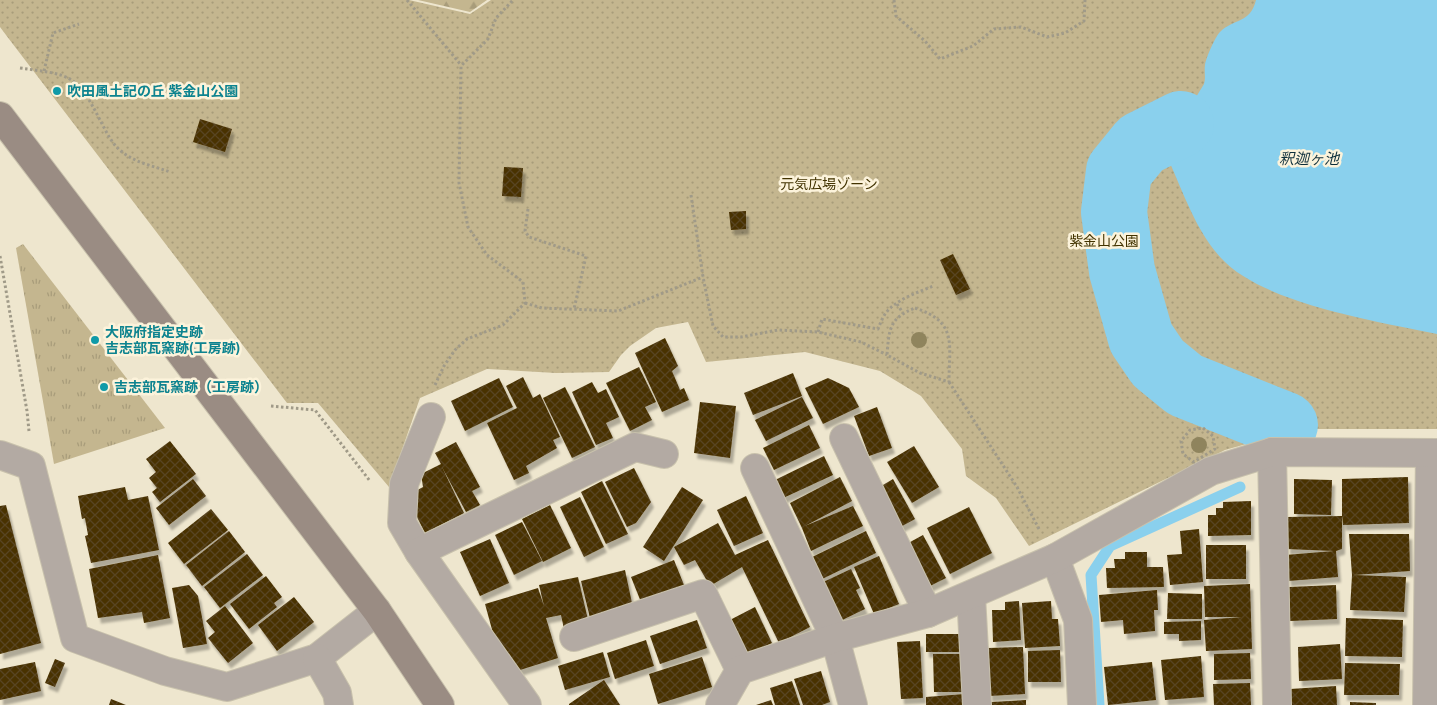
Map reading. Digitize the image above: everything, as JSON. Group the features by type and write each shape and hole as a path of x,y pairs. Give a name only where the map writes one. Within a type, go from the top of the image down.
{"street":[{"path":"0,116 377,610 440,705"},
{"path":"431,417 404,484 402,523 419,552 527,705"},
{"path":"844,438 928,613"},
{"path":"419,552 635,448 664,454"},
{"path":"1272,452 1277,705"},
{"path":"720,705 740,670 835,638 928,613 1055,558 1211,471 1272,452 1433,453 1432,638 1427,704"},
{"path":"0,455 31,466 76,638 165,671 227,687 317,658 377,610"},
{"path":"755,468 835,638 854,705"},
{"path":"1055,558 1078,620 1082,705"},
{"path":"574,636 703,594 740,670"},
{"path":"971,595 977,705"},
{"path":"317,658 337,693 339,705"}],"path":[{"path":"407,0 461,66 459,184 468,227 487,255 523,282 525,303"},
{"path":"461,66 488,38 496,18 512,0"},
{"path":"894,0 896,16 925,41 940,59 973,46 994,29 1021,27 1047,37 1064,34 1084,21 1085,0"},
{"path":"44,72 54,33 79,24"},
{"path":"20,68 66,76 75,81 82,89 107,134 122,152 135,160 170,172"},
{"path":"691,194 703,277 713,326 724,336 741,337 778,330 818,332 861,342 920,372 949,382"},
{"path":"528,209 525,232 529,237 586,256 574,309"},
{"path":"0,256 27,411 31,466"},
{"path":"525,303 542,308 618,312 703,277"},
{"path":"818,332 822,318 878,329 886,313 897,304 933,286"},
{"path":"431,417 428,401 444,366 455,350 467,339 503,325 525,303"},
{"path":"897,304 903,313"},
{"path":"887,355 888,336 893,322 903,313 915,308 929,313 942,322 949,338 949,382 1016,487 1055,558"},
{"path":"271,406 315,410 402,523"}],"green space":[{"name":"紫金山公園","path":"0,0 409,0 470,14 491,0 1437,0 1437,429 1300,429 1225,450 1029,546 996,498 966,476 962,449 921,396 880,371 805,352 706,362 688,322 656,328 630,346 609,372 556,373 487,369 420,398 389,487 318,403 287,403 0,27"},
{"path":"418,0 487,0 470,12"},
{"path":"23,244 165,428 54,464 16,248"}],"water":[{"name":"釈迦ヶ池","path":"1256,0 1437,0 1437,334 1353,316 1292,299 1240,274 1221,258 1204,236 1185,199 1169,161 1170,151 1182,121 1204,84 1206,62 1216,38 1225,28 1246,17"}],"building":[{"path":"200,119 232,129 225,152 193,142"},
{"path":"504,167 523,168 521,197 502,196"},
{"path":"746,211 746,229 731,230 729,212"},
{"path":"953,254 970,289 956,295 940,260"},
{"path":"665,338 678,366 672,371 680,390 684,388 689,400 662,412 635,353"},
{"path":"639,367 656,402 645,407 652,420 630,431 606,383"},
{"path":"793,373 802,396 753,415 744,393"},
{"path":"523,377 533,398 540,394 560,437 553,440 557,448 526,466 529,473 514,480 487,423 517,408 506,386"},
{"path":"499,378 513,407 465,431 451,401"},
{"path":"828,378 849,388 859,407 823,424 805,388"},
{"path":"592,382 598,393 606,389 619,417 606,423 613,438 596,445 572,392"},
{"path":"565,387 595,447 572,458 543,398"},
{"path":"802,397 813,418 766,441 755,420"},
{"path":"700,402 736,406 730,458 694,453"},
{"path":"877,407 892,448 869,456 854,416"},
{"path":"809,425 820,448 774,470 763,448"},
{"path":"170,441 196,474 160,502 152,492 157,488 149,478 156,472 146,459"},
{"path":"456,442 480,487 472,491 480,505 466,512 442,467 464,513 425,533 410,503 412,493 423,487 421,474 441,464 435,453"},
{"path":"914,446 939,487 912,503 887,462"},
{"path":"824,456 833,475 781,499 773,481"},
{"path":"634,468 651,502 636,523 627,527 605,482"},
{"path":"840,477 852,501 805,526 853,506 863,526 811,551 790,503"},
{"path":"1408,477 1409,523 1343,525 1342,479"},
{"path":"193,479 206,496 169,525 156,508"},
{"path":"893,479 915,519 895,530 873,491"},
{"path":"1294,479 1332,480 1331,515 1294,514"},
{"path":"602,481 628,534 606,544 581,492"},
{"path":"125,487 128,500 148,496 159,550 91,563 85,536 88,535 85,518 82,519 78,496"},
{"path":"682,487 703,500 664,561 643,547"},
{"path":"746,496 763,533 734,546 717,510"},
{"path":"580,497 604,547 584,557 560,507"},
{"path":"1251,501 1251,535 1208,536 1208,515 1216,515 1216,508 1223,508 1223,502"},
{"path":"6,505 41,643 0,654 0,506"},
{"path":"550,505 571,548 543,562 522,519"},
{"path":"969,507 992,553 950,574 927,528"},
{"path":"211,509 228,530 184,564 168,543"},
{"path":"1342,516 1342,549 1336,551 1338,577 1288,581 1285,555 1334,551 1287,549 1287,517"},
{"path":"522,522 542,561 514,575 495,535"},
{"path":"718,523 735,555 768,540 810,627 779,643 742,567 710,586 695,560 684,565 674,547"},
{"path":"1199,529 1203,582 1170,585 1167,555 1182,554 1180,531"},
{"path":"229,531 245,552 202,586 186,565"},
{"path":"866,531 876,553 820,580 810,558"},
{"path":"1349,534 1409,534 1410,571 1354,575 1406,577 1404,612 1350,610 1352,575"},
{"path":"923,535 946,578 924,589 901,547"},
{"path":"490,539 509,583 480,596 460,552"},
{"path":"1206,545 1246,545 1246,579 1206,579"},
{"path":"1125,552 1147,552 1147,567 1163,567 1164,587 1107,588 1106,568 1115,568 1114,559 1125,559"},
{"path":"247,554 263,575 220,608 204,587"},
{"path":"158,555 170,618 144,623 142,612 98,618 89,569"},
{"path":"879,556 899,604 874,614 854,567"},
{"path":"674,560 684,585 641,602 631,577"},
{"path":"851,569 860,588 856,590 865,609 836,623 817,585"},
{"path":"625,570 633,608 590,618 581,581"},
{"path":"266,576 282,597 274,603 277,607 249,629 230,604"},
{"path":"578,577 589,624 564,629 561,615 546,618 558,658 520,670 496,644 485,604 538,588 544,606 539,585"},
{"path":"1250,584 1252,649 1206,651 1204,620 1242,617 1205,617 1204,586"},
{"path":"189,585 198,596 207,644 183,648 172,588"},
{"path":"1336,585 1337,619 1290,621 1289,587"},
{"path":"1157,590 1158,610 1154,610 1155,631 1124,634 1123,620 1101,622 1099,595"},
{"path":"1168,593 1202,594 1202,619 1167,619"},
{"path":"294,597 314,622 277,651 258,625"},
{"path":"1019,601 1021,640 993,642 992,610 1005,610 1005,602"},
{"path":"1051,601 1052,619 1058,619 1060,646 1025,648 1022,603"},
{"path":"225,606 253,643 228,663 208,638 215,632 206,621"},
{"path":"755,607 772,643 745,656 728,621"},
{"path":"1346,618 1403,620 1402,657 1345,656"},
{"path":"697,620 707,648 660,664 650,636"},
{"path":"1201,621 1201,640 1179,641 1179,634 1164,634 1164,622"},
{"path":"926,634 962,634 962,652 926,652"},
{"path":"646,640 654,666 615,679 607,653"},
{"path":"920,641 923,698 901,699 897,642"},
{"path":"1340,644 1342,679 1299,681 1298,647"},
{"path":"1023,647 1025,694 989,696 988,648"},
{"path":"1060,650 1061,682 1028,682 1028,651"},
{"path":"603,652 610,677 565,690 558,666"},
{"path":"1250,653 1251,679 1214,680 1214,654"},
{"path":"933,654 963,654 963,692 934,692"},
{"path":"1201,656 1204,697 1165,700 1161,660"},
{"path":"702,657 712,687 658,704 649,674"},
{"path":"55,659 65,663 55,687 45,683"},
{"path":"35,662 41,691 0,700 0,669"},
{"path":"1152,662 1156,700 1108,705 1104,667"},
{"path":"1345,663 1400,664 1399,695 1344,695"},
{"path":"821,671 830,702 822,705 803,705 794,679"},
{"path":"604,680 620,705 569,705 569,704"},
{"path":"792,681 800,705 775,705 770,688"},
{"path":"1250,683 1251,705 1214,705 1213,684"},
{"path":"1336,686 1337,705 1291,705 1290,689"},
{"path":"965,694 966,705 926,705 926,697"},
{"path":"111,699 126,705 109,705"},
{"path":"771,700 773,705 756,705"},
{"path":"1026,700 1026,705 991,705 991,702"},
{"path":"1350,702 1376,703 1376,705 1350,705"}],"waterway":[{"path":"1181,124 1141,144 1119,171 1114,212 1122,271 1141,338 1158,363 1185,385 1285,425"},
{"path":"1099,705 1091,575 1110,546 1240,487"}],"place":[{"name":"吹田風土記の丘 紫金山公園","path":"57,91"},
{"name":"大阪府指定史跡 吉志部瓦窯跡(工房跡)","path":"95,340"},
{"name":"吉志部瓦窯跡（工房跡）","path":"104,387"}],"park label":[{"name":"元気広場ゾーン","path":"829,184"}]}
